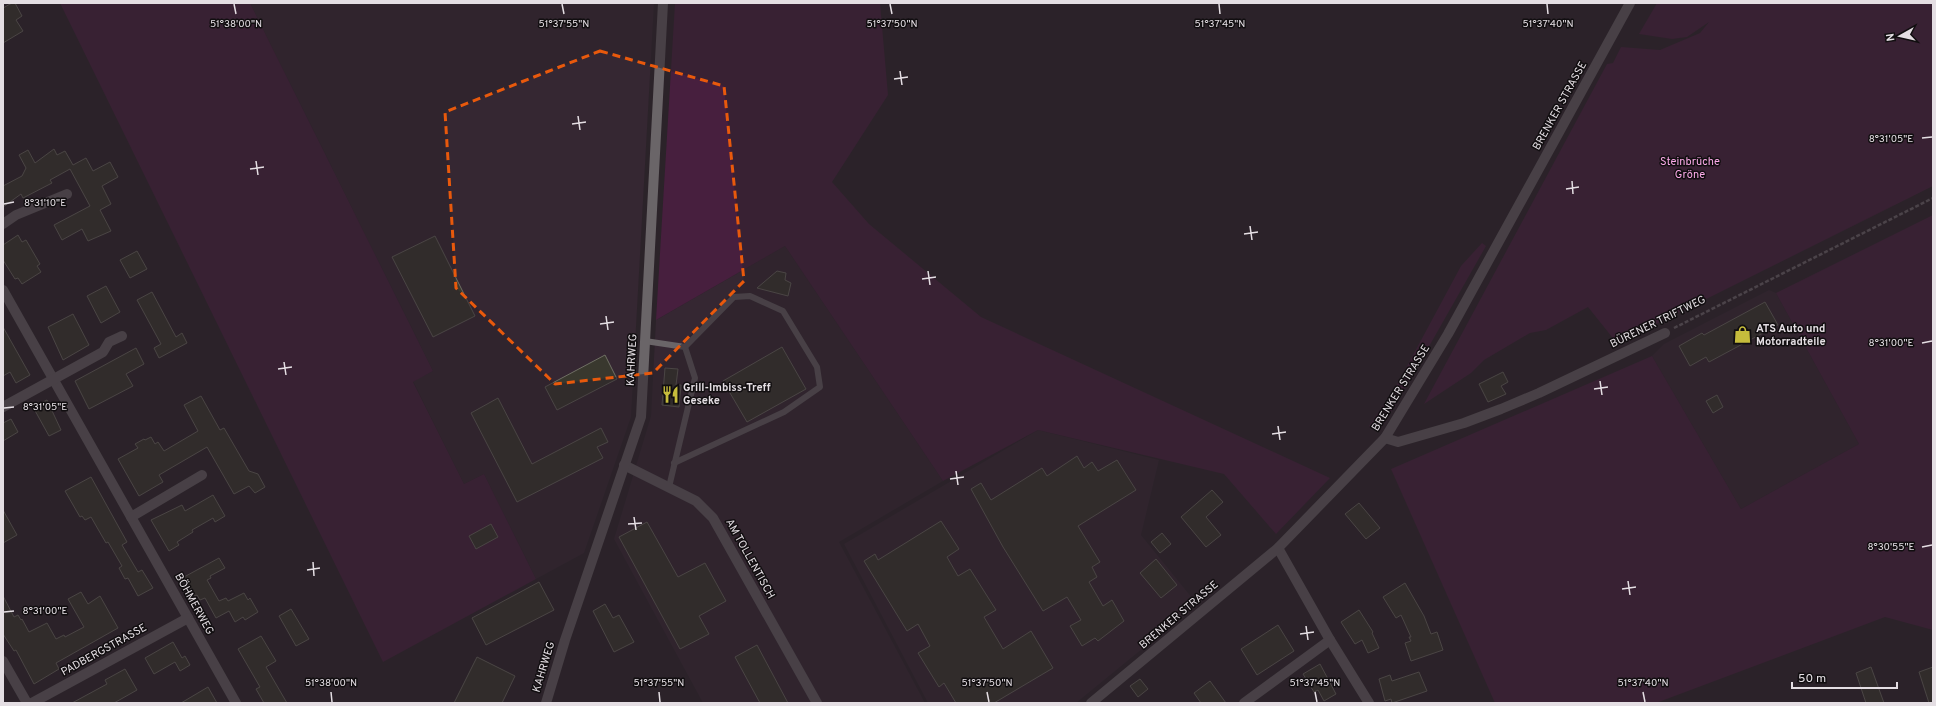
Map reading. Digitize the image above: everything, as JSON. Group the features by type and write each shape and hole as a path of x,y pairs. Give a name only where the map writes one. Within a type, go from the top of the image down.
{"street":[{"name":"KAHRWEG","path":"546,703 565,640 641,417 663,3"},
{"name":"BRENKER STRASSE","path":"1091,703 1278,548 1385,438 1448,334 1630,3"},
{"path":"3,224 16,215 67,194"},
{"name":"BÖHMERWEG","path":"3,290 236,703"},
{"name":"BÜRENER TRIFTWEG","path":"1385,438 1398,442 1489,413 1539,393 1665,333"},
{"path":"3,407 103,352 109,342 122,336"},
{"name":"AM TOLLENTISCH","path":"624,465 696,501 713,518 818,703"},
{"path":"131,517 202,475"},
{"path":"1278,548 1330,640 1369,703"},
{"name":"PADBERGSTRASSE","path":"32,703 188,618"},
{"path":"1244,703 1330,640"},
{"path":"3,661 27,703"}],"lane":[{"path":"674,463 784,412 820,387 818,366 783,311 750,296 734,297 685,347"},
{"path":"645,340 685,347"},
{"path":"669,487 695,378 685,347"}],"path":[{"name":"BÜRENER TRIFTWEG","path":"1665,333 1933,198"}],"highlighted area":[{"path":"600,51 724,86 744,281 653,373 555,384 456,288 445,112"}],"shaded area":[{"path":"250,3 654,3 631,417 584,553 536,579 484,474 464,484 413,381 433,371"},
{"path":"785,246 943,481 839,542 925,703 703,703 614,539 651,416 656,320"},
{"path":"1769,290 1776,293 1859,444 1741,509 1652,356 1664,344"},
{"path":"1038,430 1159,460 1141,535 1197,604 1076,703 928,703 844,544"}],"green space":[{"path":"60,3 250,3 433,371 413,382 464,484 484,474 536,579 383,662"},
{"path":"675,3 880,3 888,95 832,182 869,224 981,317 1330,478 1276,534 1224,474 1038,430 943,481 785,246 656,320"},
{"name":"Steinbrüche Gröne","path":"1657,3 1933,3 1933,186 1620,342 1619,340 1616,342 1588,307 1546,330 1530,333 1484,360 1471,373 1424,404 1607,64 1613,63 1621,47 1660,50 1700,33 1709,22 1687,37 1672,39 1639,34"},
{"path":"1933,215 1933,630 1885,617 1656,703 1495,703 1391,469 1652,356 1741,509 1859,444 1776,293"},
{"path":"1482,243 1486,246 1406,387 1388,417 1377,431 1369,426 1398,383 1461,266"}],"building":[{"path":"15,3 22,16 16,20 23,31 3,43 3,8"},
{"path":"54,149 57,155 65,151 73,165 86,158 93,171 110,162 118,177 102,186 111,204 100,210 111,231 88,241 82,229 62,240 54,225 90,206 70,169 50,180 52,183 23,198 21,194 3,207 3,186 22,176 26,168 19,155 28,150 35,163"},
{"path":"18,235 22,242 26,240 40,264 37,266 41,272 22,284 18,278 15,279 3,260 3,245"},
{"path":"435,236 475,316 433,337 392,257"},
{"path":"137,251 147,269 130,278 120,260"},
{"path":"777,271 786,273 785,280 791,283 788,296 757,288"},
{"path":"106,286 120,312 101,323 87,296"},
{"path":"152,292 176,337 182,333 187,343 159,358 154,348 161,344 137,300"},
{"path":"1765,302 1778,325 1709,362 1706,357 1690,366 1679,346 1702,333 1704,335"},
{"path":"73,314 89,345 63,360 48,327"},
{"path":"3,327 30,375 16,383 10,372 3,376"},
{"path":"782,347 806,389 747,422 723,381"},
{"path":"136,348 144,364 126,374 133,386 89,409 75,381"},
{"path":"605,355 617,379 557,410 545,387"},
{"path":"665,368 678,369 676,385 681,385 679,407 662,405"},
{"path":"1503,372 1508,382 1501,386 1506,394 1488,402 1479,384"},
{"path":"1717,395 1723,407 1713,413 1706,401"},
{"path":"201,396 220,430 224,428 249,471 258,474 265,487 255,493 249,486 234,494 207,447 159,475 163,482 139,496 118,459 138,448 135,444 144,439 145,440 151,437 155,444 158,442 164,451 198,431 184,405"},
{"path":"498,398 532,464 601,428 608,442 597,447 603,458 517,502 471,413"},
{"path":"47,400 61,430 49,436 33,407"},
{"path":"11,419 18,432 3,441 3,423"},
{"path":"1077,456 1084,468 1092,462 1098,471 1117,460 1136,490 1078,526 1100,562 1092,567 1097,577 1089,582 1103,606 1112,600 1124,621 1098,641 1095,638 1082,646 1070,626 1081,620 1067,597 1043,611 1003,547 971,489 981,483 991,500 1042,468 1047,476"},
{"path":"91,477 127,542 122,545 138,572 142,570 153,588 138,596 128,578 125,579 119,568 122,566 108,542 106,543 91,517 85,520 82,516 80,517 65,491"},
{"path":"1212,490 1223,502 1206,517 1221,535 1206,547 1181,517"},
{"path":"213,495 225,516 215,522 213,518 192,530 193,532 177,542 179,545 169,551 151,520 182,505 185,511"},
{"path":"1359,503 1380,528 1366,539 1345,514"},
{"path":"3,510 17,535 3,543"},
{"path":"941,521 959,549 947,557 958,576 970,569 996,610 984,617 1003,649 1031,631 1053,668 994,703 956,703 944,683 939,687 918,653 930,646 918,624 907,631 864,561 875,554 878,560"},
{"path":"647,522 678,577 705,563 726,601 699,616 709,634 680,649 619,537"},
{"path":"491,524 498,537 476,549 469,536"},
{"path":"1162,533 1171,544 1160,553 1151,542"},
{"path":"219,558 225,568 210,576 211,578 207,580 219,601 226,598 228,601 244,593 248,600 250,598 258,612 245,620 243,617 235,622 229,611 216,618 205,598 200,600 197,595 195,596 184,577"},
{"path":"1156,559 1177,585 1161,598 1140,573"},
{"path":"539,582 554,610 486,645 472,618"},
{"path":"1405,583 1424,616 1431,634 1437,632 1443,650 1411,661 1405,643 1411,641 1409,637 1411,637 1401,615 1396,618 1383,597"},
{"path":"81,592 88,604 100,596 118,628 56,663 59,669 34,684 16,650 14,651 3,634 3,596 14,617 18,615 21,620 22,619 29,632 47,623 56,639 64,635 65,637 84,627 68,599"},
{"path":"605,604 613,618 619,615 634,642 614,652 593,611"},
{"path":"291,609 309,639 296,646 279,616"},
{"path":"1359,610 1373,632 1372,633 1379,648 1368,653 1362,640 1355,644 1341,622"},
{"path":"1278,625 1294,651 1257,675 1241,649"},
{"path":"261,636 276,661 266,667 287,703 264,703 256,689 260,687 238,649"},
{"path":"173,642 182,658 185,656 190,665 180,671 175,662 154,674 145,658"},
{"path":"757,645 788,703 760,703 735,657"},
{"path":"477,657 515,676 502,703 454,703"},
{"path":"1320,664 1336,694 1324,701 1318,690 1314,692 1303,674"},
{"path":"1871,667 1884,703 1866,703 1856,673"},
{"path":"1933,667 1933,703 1929,703 1919,672"},
{"path":"125,669 137,690 114,703 72,703 107,684 105,680"},
{"path":"1419,672 1427,691 1392,703 1391,699 1385,701 1379,679 1390,675 1392,681"},
{"path":"1140,679 1148,689 1138,697 1130,686"},
{"path":"1210,681 1226,703 1201,703 1194,693"},
{"path":"208,687 217,703 181,703"}],"place":[{"name":"ATS Auto und Motorradteile","path":"1743,335"},
{"name":"Grill-Imbiss-Treff Geseke","path":"670,394"}]}
